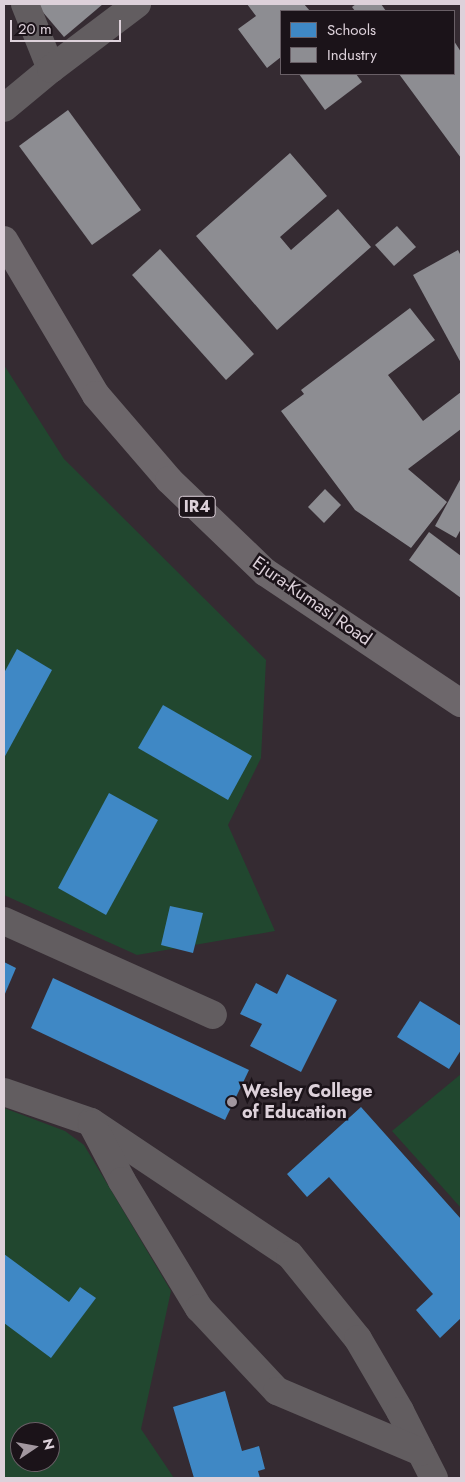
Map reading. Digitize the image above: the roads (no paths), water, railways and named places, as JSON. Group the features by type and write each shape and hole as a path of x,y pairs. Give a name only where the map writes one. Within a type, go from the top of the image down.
{"main road":[{"name":"Ejura-Kumasi Road","path":"4,240 96,395 169,480 265,572 461,703"}],"lane":[{"path":"25,4 51,69"},
{"path":"4,108 51,69 138,4"},
{"path":"4,921 212,1015"},
{"path":"4,1092 91,1122 290,1255 358,1339 400,1411 434,1478"},
{"path":"91,1122 122,1181 199,1308 278,1392 421,1452"}],"place":[{"name":"Wesley College of Education","path":"232,1102"}]}
